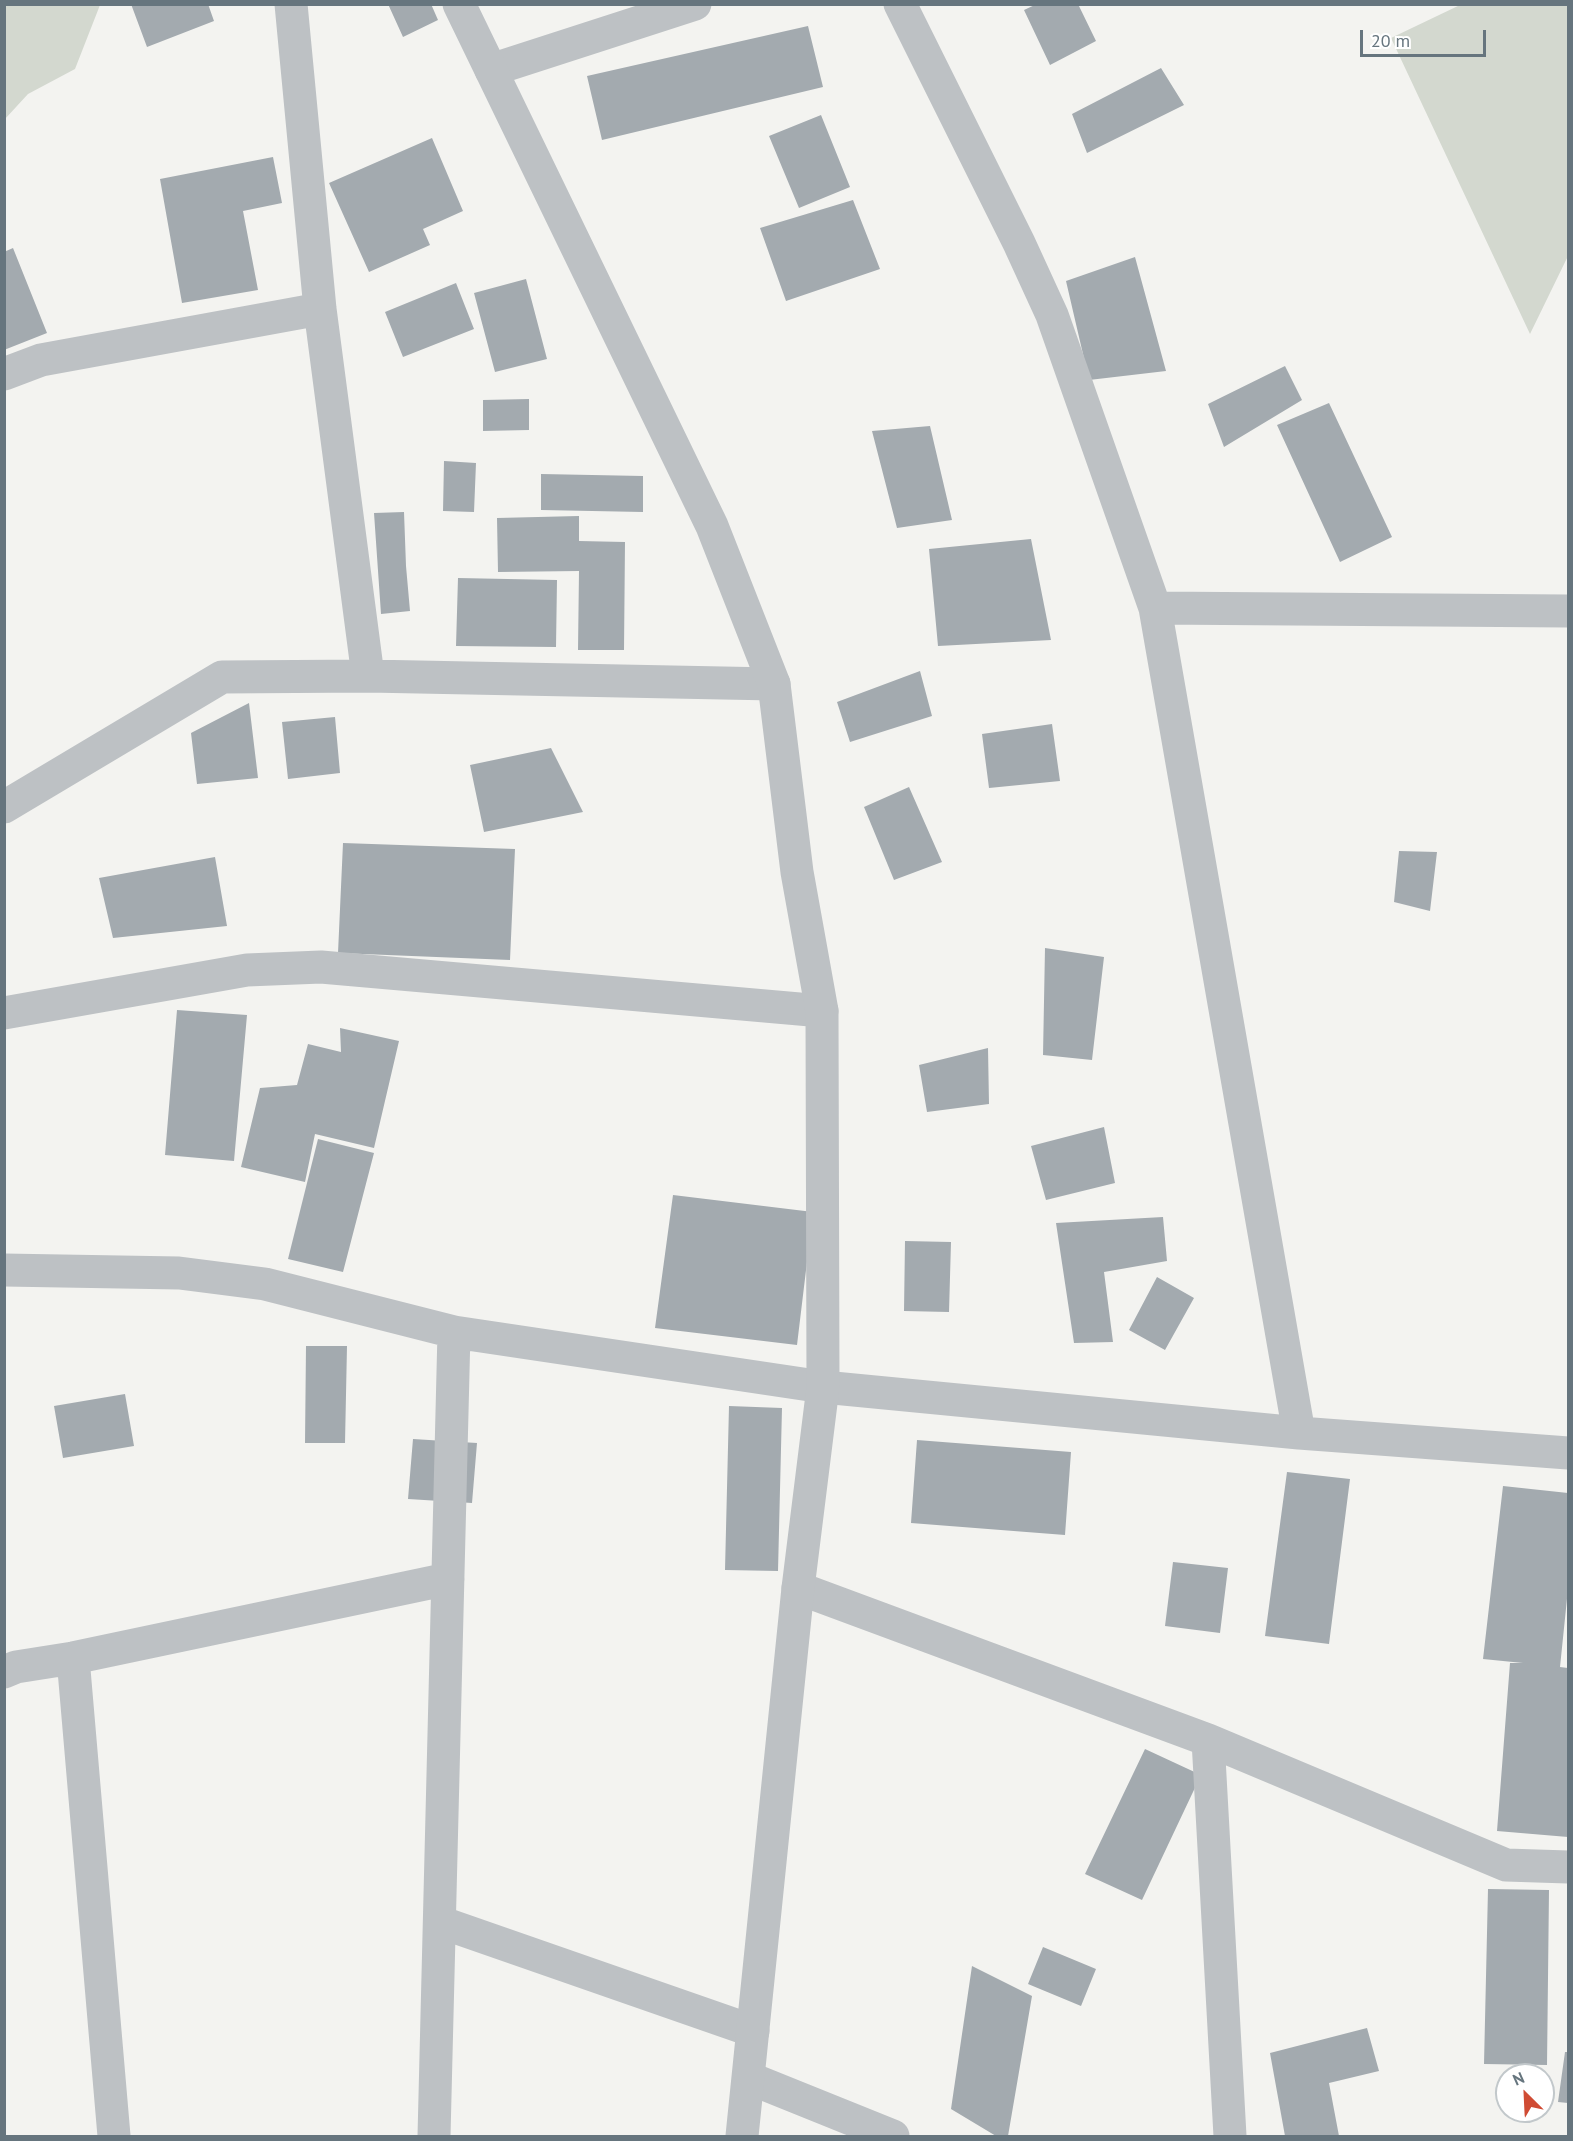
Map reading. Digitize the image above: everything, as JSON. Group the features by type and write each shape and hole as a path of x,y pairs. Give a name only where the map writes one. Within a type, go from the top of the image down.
{"street":[{"path":"291,4 320,309 368,676"},
{"path":"459,4 712,526 774,684 797,872 822,1011 823,1387 798,1588 742,2136"},
{"path":"491,70 695,4"},
{"path":"900,4 1019,243 1052,315 1155,608 1299,1433"},
{"path":"4,374 41,360 320,309"},
{"path":"1155,608 1569,610"},
{"path":"4,807 222,677 368,676 774,684"},
{"path":"4,1013 247,970 321,967 822,1011"},
{"path":"4,1270 179,1273 265,1284 454,1332 823,1387 1299,1433 1569,1452"},
{"path":"434,2136 454,1332"},
{"path":"4,1672 16,1667 73,1658 448,1580"},
{"path":"798,1588 1208,1740 1506,1865 1569,1868"},
{"path":"73,1658 114,2136"},
{"path":"1208,1740 1230,2136"},
{"path":"440,1922 753,2031"},
{"path":"749,2078 892,2136"}],"shaded area":[{"path":"5,4 100,5 75,69 28,94 5,119"},
{"path":"1460,5 1568,5 1568,256 1530,334 1391,38"}],"building":[{"path":"131,4 208,4 214,21 147,47"},
{"path":"388,4 431,4 438,20 403,37"},
{"path":"1037,4 1078,4 1096,41 1050,65 1024,10"},
{"path":"808,26 823,87 602,140 587,76"},
{"path":"1161,68 1184,105 1087,153 1072,114"},
{"path":"821,115 850,187 799,208 769,136"},
{"path":"432,138 463,211 423,229 430,245 369,272 329,183"},
{"path":"273,157 282,203 243,211 258,290 182,303 160,179"},
{"path":"853,200 880,269 786,301 760,228"},
{"path":"13,248 47,333 4,350 4,252"},
{"path":"1135,257 1166,371 1089,380 1066,281"},
{"path":"526,279 547,359 495,372 474,293"},
{"path":"456,283 474,329 403,357 385,312"},
{"path":"1285,366 1302,400 1224,447 1208,404"},
{"path":"529,399 529,430 483,431 483,400"},
{"path":"1329,403 1392,537 1340,562 1277,425"},
{"path":"930,426 952,520 897,528 872,431"},
{"path":"444,461 476,463 474,512 443,511"},
{"path":"541,474 643,476 643,512 541,510"},
{"path":"404,512 410,611 381,614 374,513"},
{"path":"579,516 579,541 625,542 624,650 578,650 579,571 498,572 497,518"},
{"path":"1031,539 1051,640 938,646 929,549"},
{"path":"458,578 557,580 556,647 456,646"},
{"path":"920,671 932,716 850,742 837,702"},
{"path":"249,703 258,778 197,784 191,733"},
{"path":"335,717 340,773 288,779 282,722"},
{"path":"1052,724 1060,781 989,788 982,734"},
{"path":"551,748 583,812 484,832 470,765"},
{"path":"909,787 942,862 894,880 864,807"},
{"path":"343,843 515,849 510,960 338,953"},
{"path":"1399,851 1437,852 1430,911 1394,902"},
{"path":"215,857 227,926 113,938 99,878"},
{"path":"1045,948 1104,957 1092,1060 1043,1055"},
{"path":"177,1010 247,1015 234,1161 165,1155"},
{"path":"340,1028 399,1041 374,1148 315,1134 305,1182 241,1167 260,1088 297,1085 308,1044 341,1052"},
{"path":"988,1048 989,1104 927,1112 919,1065"},
{"path":"1104,1127 1115,1183 1046,1200 1031,1146"},
{"path":"318,1139 374,1153 343,1272 288,1259"},
{"path":"673,1195 813,1212 797,1345 655,1328"},
{"path":"1163,1217 1167,1261 1104,1272 1113,1342 1074,1343 1056,1223"},
{"path":"905,1241 951,1242 949,1312 904,1311"},
{"path":"1157,1277 1194,1298 1165,1350 1129,1330"},
{"path":"306,1346 347,1346 345,1443 305,1443"},
{"path":"125,1394 134,1446 63,1458 54,1406"},
{"path":"729,1406 782,1408 778,1571 725,1570"},
{"path":"413,1439 477,1443 472,1503 408,1499"},
{"path":"917,1440 1071,1452 1065,1535 911,1523"},
{"path":"1287,1472 1350,1479 1329,1644 1265,1636"},
{"path":"1503,1486 1568,1493 1568,1589 1560,1667 1568,1668 1568,1837 1497,1831 1510,1663 1523,1663 1483,1659"},
{"path":"1173,1562 1228,1568 1220,1633 1165,1626"},
{"path":"1145,1749 1201,1775 1142,1900 1085,1874"},
{"path":"1488,1889 1549,1890 1547,2063 1484,2064"},
{"path":"1043,1947 1096,1969 1081,2006 1028,1984"},
{"path":"972,1966 1032,1996 1008,2136 996,2136 951,2109"},
{"path":"1367,2028 1379,2071 1329,2083 1339,2136 1285,2136 1270,2053"},
{"path":"1565,2052 1568,2052 1568,2103 1558,2102"}]}
